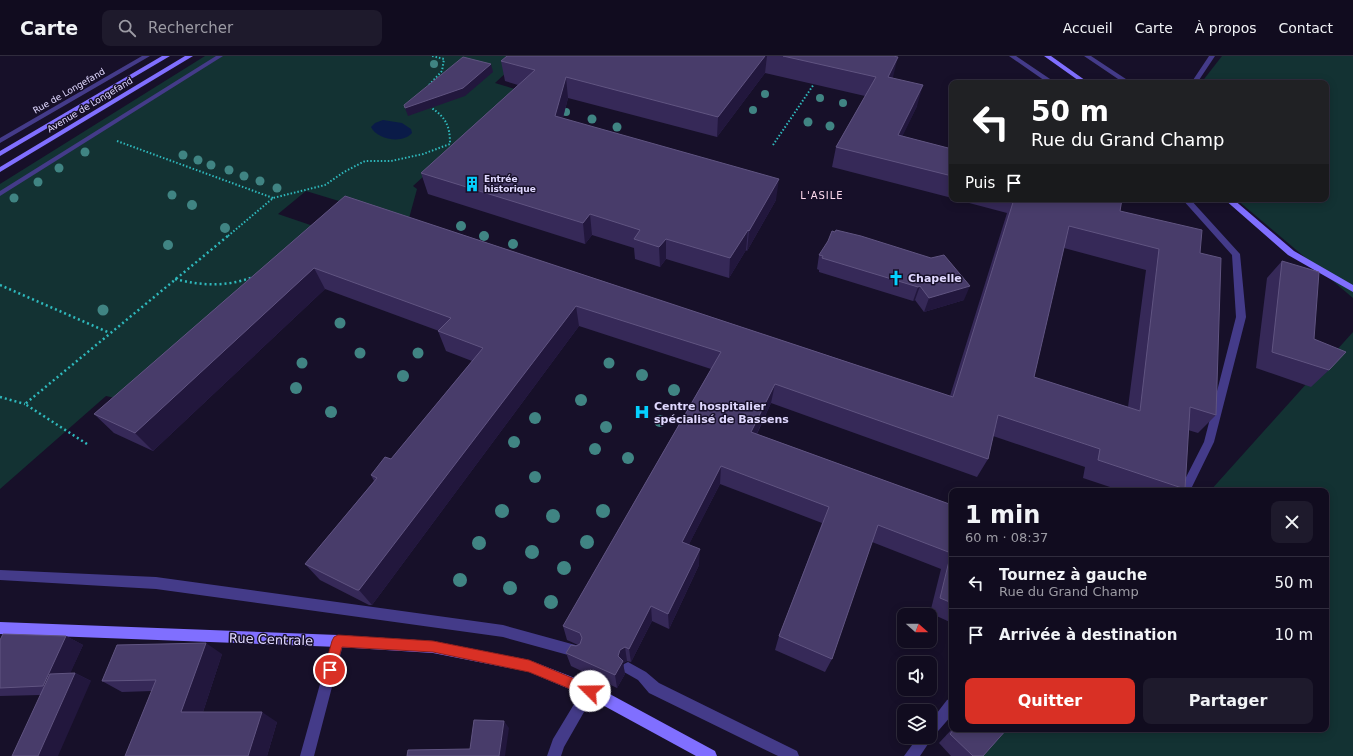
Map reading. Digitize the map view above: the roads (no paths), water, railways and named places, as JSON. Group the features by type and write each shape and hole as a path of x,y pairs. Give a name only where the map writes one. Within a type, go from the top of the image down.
{"main road":[{"name":"Avenue de Longefand","path":"0,154 167,56"},
{"name":"Avenue de Longefand","path":"0,170 190,56"},
{"path":"1046,56 1082,80"},
{"path":"1232,202 1292,253 1353,289"},
{"name":"Rue Centrale","path":"0,628 338,641 433,647 529,666 590,691 710,756"}],"street":[{"name":"Rue de Longefand","path":"0,141 147,56"},
{"path":"0,194 220,56"},
{"path":"1012,56 1048,80"},
{"path":"1088,56 1124,80"},
{"path":"1196,80 1212,56"},
{"path":"1186,488 1209,442 1241,317 1236,254 1189,202"},
{"path":"0,575 156,583 503,631 579,652"},
{"path":"307,756 338,641"},
{"path":"628,668 642,676 654,688 792,756"},
{"path":"554,756 558,744 590,691"},
{"path":"937,723 949,708"},
{"path":"911,756 920,744"}],"water":[{"path":"383,120 402,123 411,129 412,133 403,139 384,138 371,127 375,123"}],"place":[{"name":"Entrée historique","path":"472,184"},
{"name":"Chapelle","path":"896,278"},
{"name":"Centre hospitalier spécialisé de Bassens","path":"642,412"}],"district":[{"name":"L'ASILE","path":"822,195"}]}
